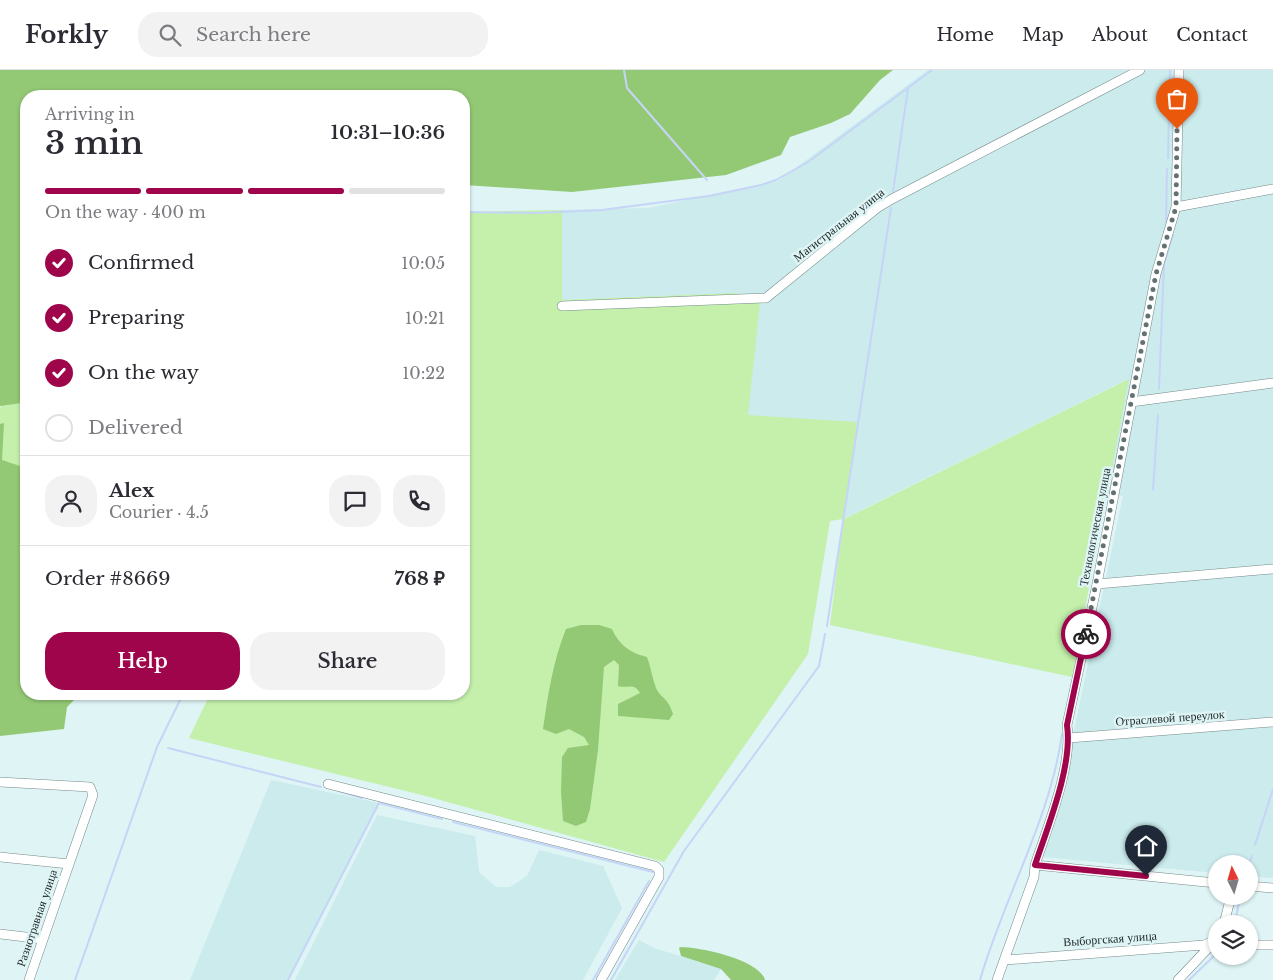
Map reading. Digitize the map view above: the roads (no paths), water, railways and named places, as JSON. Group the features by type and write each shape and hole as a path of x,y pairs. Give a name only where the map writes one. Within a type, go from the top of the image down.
{"street":[{"name":"Магистральная улица","path":"562,306 766,298 877,208 1140,70"},
{"name":"Технологическая улица","path":"997,980 1034,877 1035,865 1059,788 1069,738 1067,725 1097,584 1156,274 1176,207 1178,70"},
{"path":"1176,207 1273,189"},
{"path":"1131,402 1273,383"},
{"path":"1097,584 1273,570"},
{"name":"Отраслевой переулок","path":"1069,738 1273,722"},
{"name":"Разнотравная улица","path":"0,782 90,787 93,795 29,980"},
{"path":"328,784 655,866 659,870 659,877 602,980"},
{"name":"Разнотравная улица","path":"0,857 69,864"},
{"path":"1035,865 1208,882"},
{"path":"1258,887 1273,888"},
{"path":"0,934 43,939"},
{"name":"Выборгская улица","path":"1005,960 1208,943"},
{"path":"1258,945 1273,945"},
{"path":"1178,980 1208,948"}],"waterway":[{"path":"624,70 627,88 707,180"},
{"path":"470,212 537,213 602,210 709,196 761,185 776,180 808,162 932,70"},
{"path":"1168,158 1170,70"},
{"path":"893,192 908,88"},
{"path":"1166,222 1167,169"},
{"path":"827,626 891,208"},
{"path":"1159,389 1164,264 1173,235"},
{"path":"1153,490 1158,415"},
{"path":"611,980 684,851 819,666 825,634"},
{"path":"75,980 157,747 180,700"},
{"path":"980,980 1001,919 1048,797 1062,734"},
{"path":"168,748 321,787"},
{"path":"1255,845 1273,789"},
{"path":"338,791 362,798"},
{"path":"288,980 379,803 442,819"},
{"path":"453,822 653,872"},
{"path":"593,980 649,881"},
{"path":"1237,915 1238,905"},
{"path":"1189,980 1208,962"}]}
